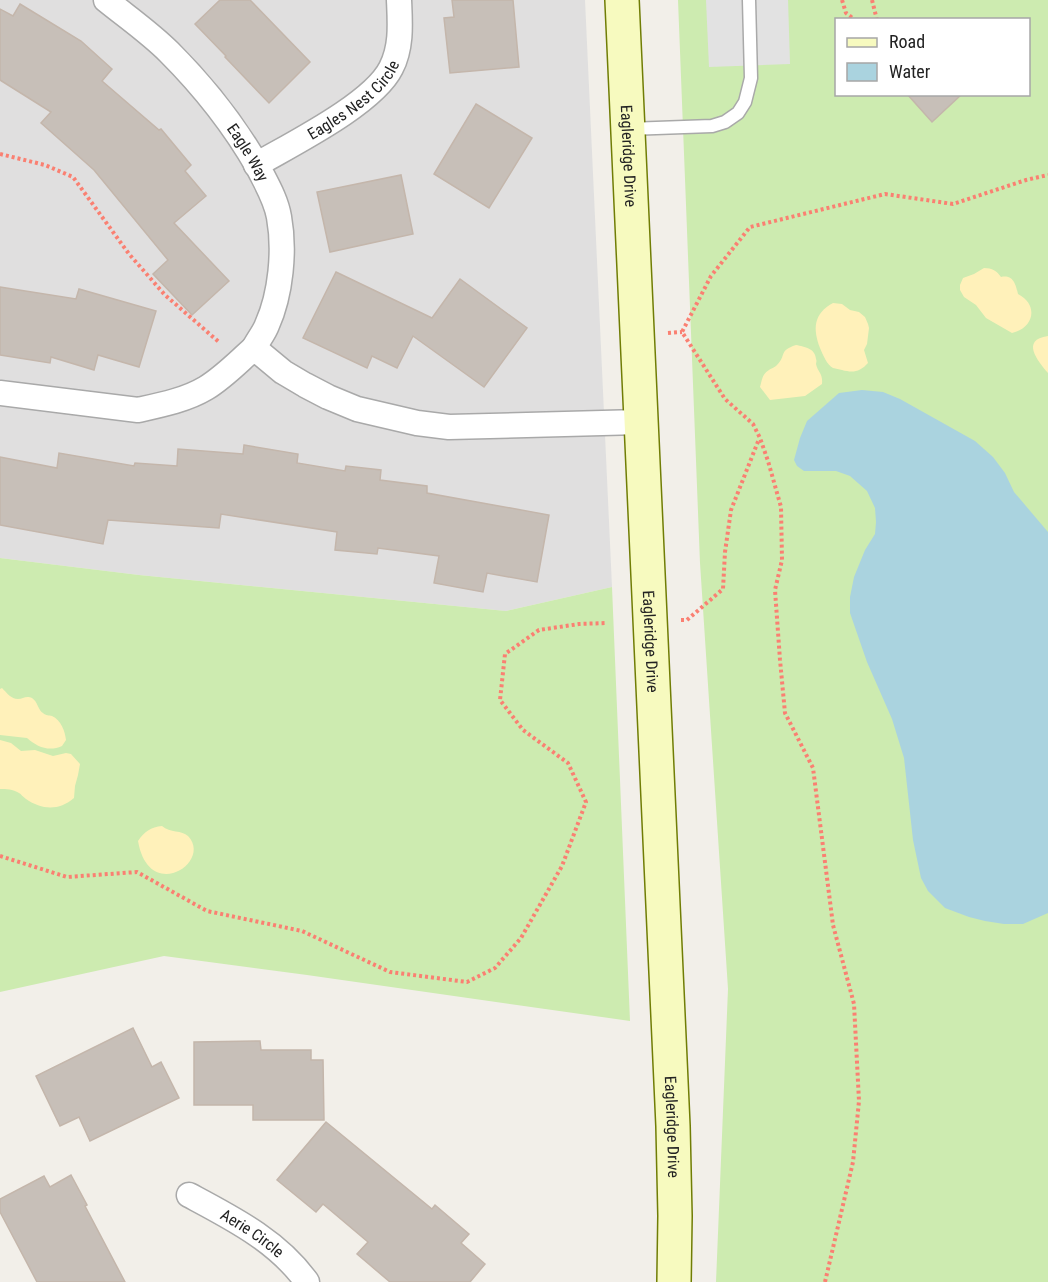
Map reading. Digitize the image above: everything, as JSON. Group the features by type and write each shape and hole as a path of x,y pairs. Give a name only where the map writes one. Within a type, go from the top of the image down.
{"main road":[{"name":"Eagleridge Drive","path":"622,0 673,1126 674,1282"}],"street":[{"name":"Eagle Way","path":"0,393 138,410 184,398 223,376 254,348 267,325 276,302 282,245 279,215 269,188 243,140 205,91 168,51 106,0"},
{"name":"Eagles Nest Circle","path":"256,165 346,111 380,84 391,69 397,50 400,32 399,0"},
{"path":"254,348 283,372 328,397 357,410 417,423 449,427 640,422"},
{"name":"Aerie Circle","path":"189,1195 249,1228 275,1248 307,1282"}],"lane":[{"path":"628,129 712,126 725,122 738,113 745,102 751,78 748,0"}],"path":[{"path":"842,0 846,13 852,18"},
{"path":"872,0 876,18"},
{"path":"0,154 45,165 73,177 129,254 165,295 225,347"},
{"path":"825,1282 853,1162 859,1101 854,1004 833,925 813,768 785,713 775,590 782,560 781,507 760,438 753,424 725,399 682,332 711,276 750,227 885,194 953,204 1048,175"},
{"path":"675,620 687,620 723,589 731,510 760,438"},
{"path":"0,856 67,877 137,872 207,911 302,931 390,972 467,982 495,968 521,938 562,866 586,802 568,763 523,730 500,700 505,654 539,630 579,624 606,623"}],"shaded area":[{"path":"0,0 585,0 612,587 506,611 139,575 0,558"},
{"path":"706,0 788,0 790,64 709,67"}],"green space":[{"path":"678,0 1048,0 1048,1282 716,1282 728,989 700,563"},
{"path":"0,558 139,575 506,611 612,587 630,1021 164,956 0,992"}],"sand":[{"path":"984,268 994,270 1001,277 1012,279 1018,294 1029,304 1031,316 1025,326 1019,330 1012,333 986,318 976,305 964,297 960,290 963,278"},
{"path":"833,303 842,304 850,310 859,312 868,324 867,344 864,350 868,363 859,370 850,371 831,367 820,348 816,334 816,322 826,307"},
{"path":"1048,336 1048,373 1036,357 1033,346 1040,338"},
{"path":"796,345 814,352 822,384 805,396 770,400 760,387 764,375 777,365 787,349"},
{"path":"2,688 13,698 32,698 41,712 58,720 66,740 62,746 48,748 39,746 27,738 0,735 0,689"},
{"path":"0,740 11,743 21,751 35,750 53,756 71,754 80,764 74,798 62,805 50,808 32,803 20,793 0,789"},
{"path":"162,826 185,834 193,846 192,857 186,866 176,872 165,874 154,870 144,860 138,841 148,830"}],"water":[{"path":"862,390 883,392 900,399 975,441 993,457 1005,473 1014,492 1048,532 1048,913 1023,924 985,921 945,908 928,891 921,878 913,840 904,758 892,719 867,662 850,613 854,577 865,550 875,534 875,508 867,491 850,476 836,471 804,471 797,466 794,460 807,421 839,393"}],"building":[{"path":"220,0 250,0 310,62 269,103 195,24"},
{"path":"452,0 513,0 519,67 450,73 444,18 454,17"},
{"path":"20,4 81,41 112,69 102,81 159,130 161,129 191,165 185,171 206,196 174,223 229,281 192,315 153,274 168,260 94,170 41,123 51,112 0,80 0,9 13,16"},
{"path":"909,96 960,96 932,122"},
{"path":"476,104 532,138 489,208 434,174"},
{"path":"401,175 413,234 330,252 317,192"},
{"path":"336,272 432,318 460,279 527,328 484,387 413,336 397,368 372,356 367,368 303,338"},
{"path":"0,287 76,299 79,289 156,311 139,367 98,355 94,370 51,357 50,363 0,355"},
{"path":"244,445 298,454 297,463 345,471 346,466 381,470 380,480 427,486 427,493 549,515 537,582 487,573 483,592 434,583 439,556 378,548 377,554 335,550 337,532 221,514 219,528 108,520 103,544 0,525 0,457 57,468 59,453 134,466 135,463 177,466 178,449 243,454"},
{"path":"133,1028 152,1067 161,1062 179,1098 90,1141 79,1117 60,1126 36,1076"},
{"path":"260,1041 261,1050 311,1050 311,1060 323,1060 324,1120 253,1120 253,1105 194,1105 194,1042"},
{"path":"326,1122 432,1209 435,1205 469,1234 461,1243 485,1264 470,1282 390,1282 357,1254 368,1242 323,1204 316,1212 277,1180"},
{"path":"71,1175 125,1282 37,1282 0,1212 0,1199 44,1176 50,1187"}]}
